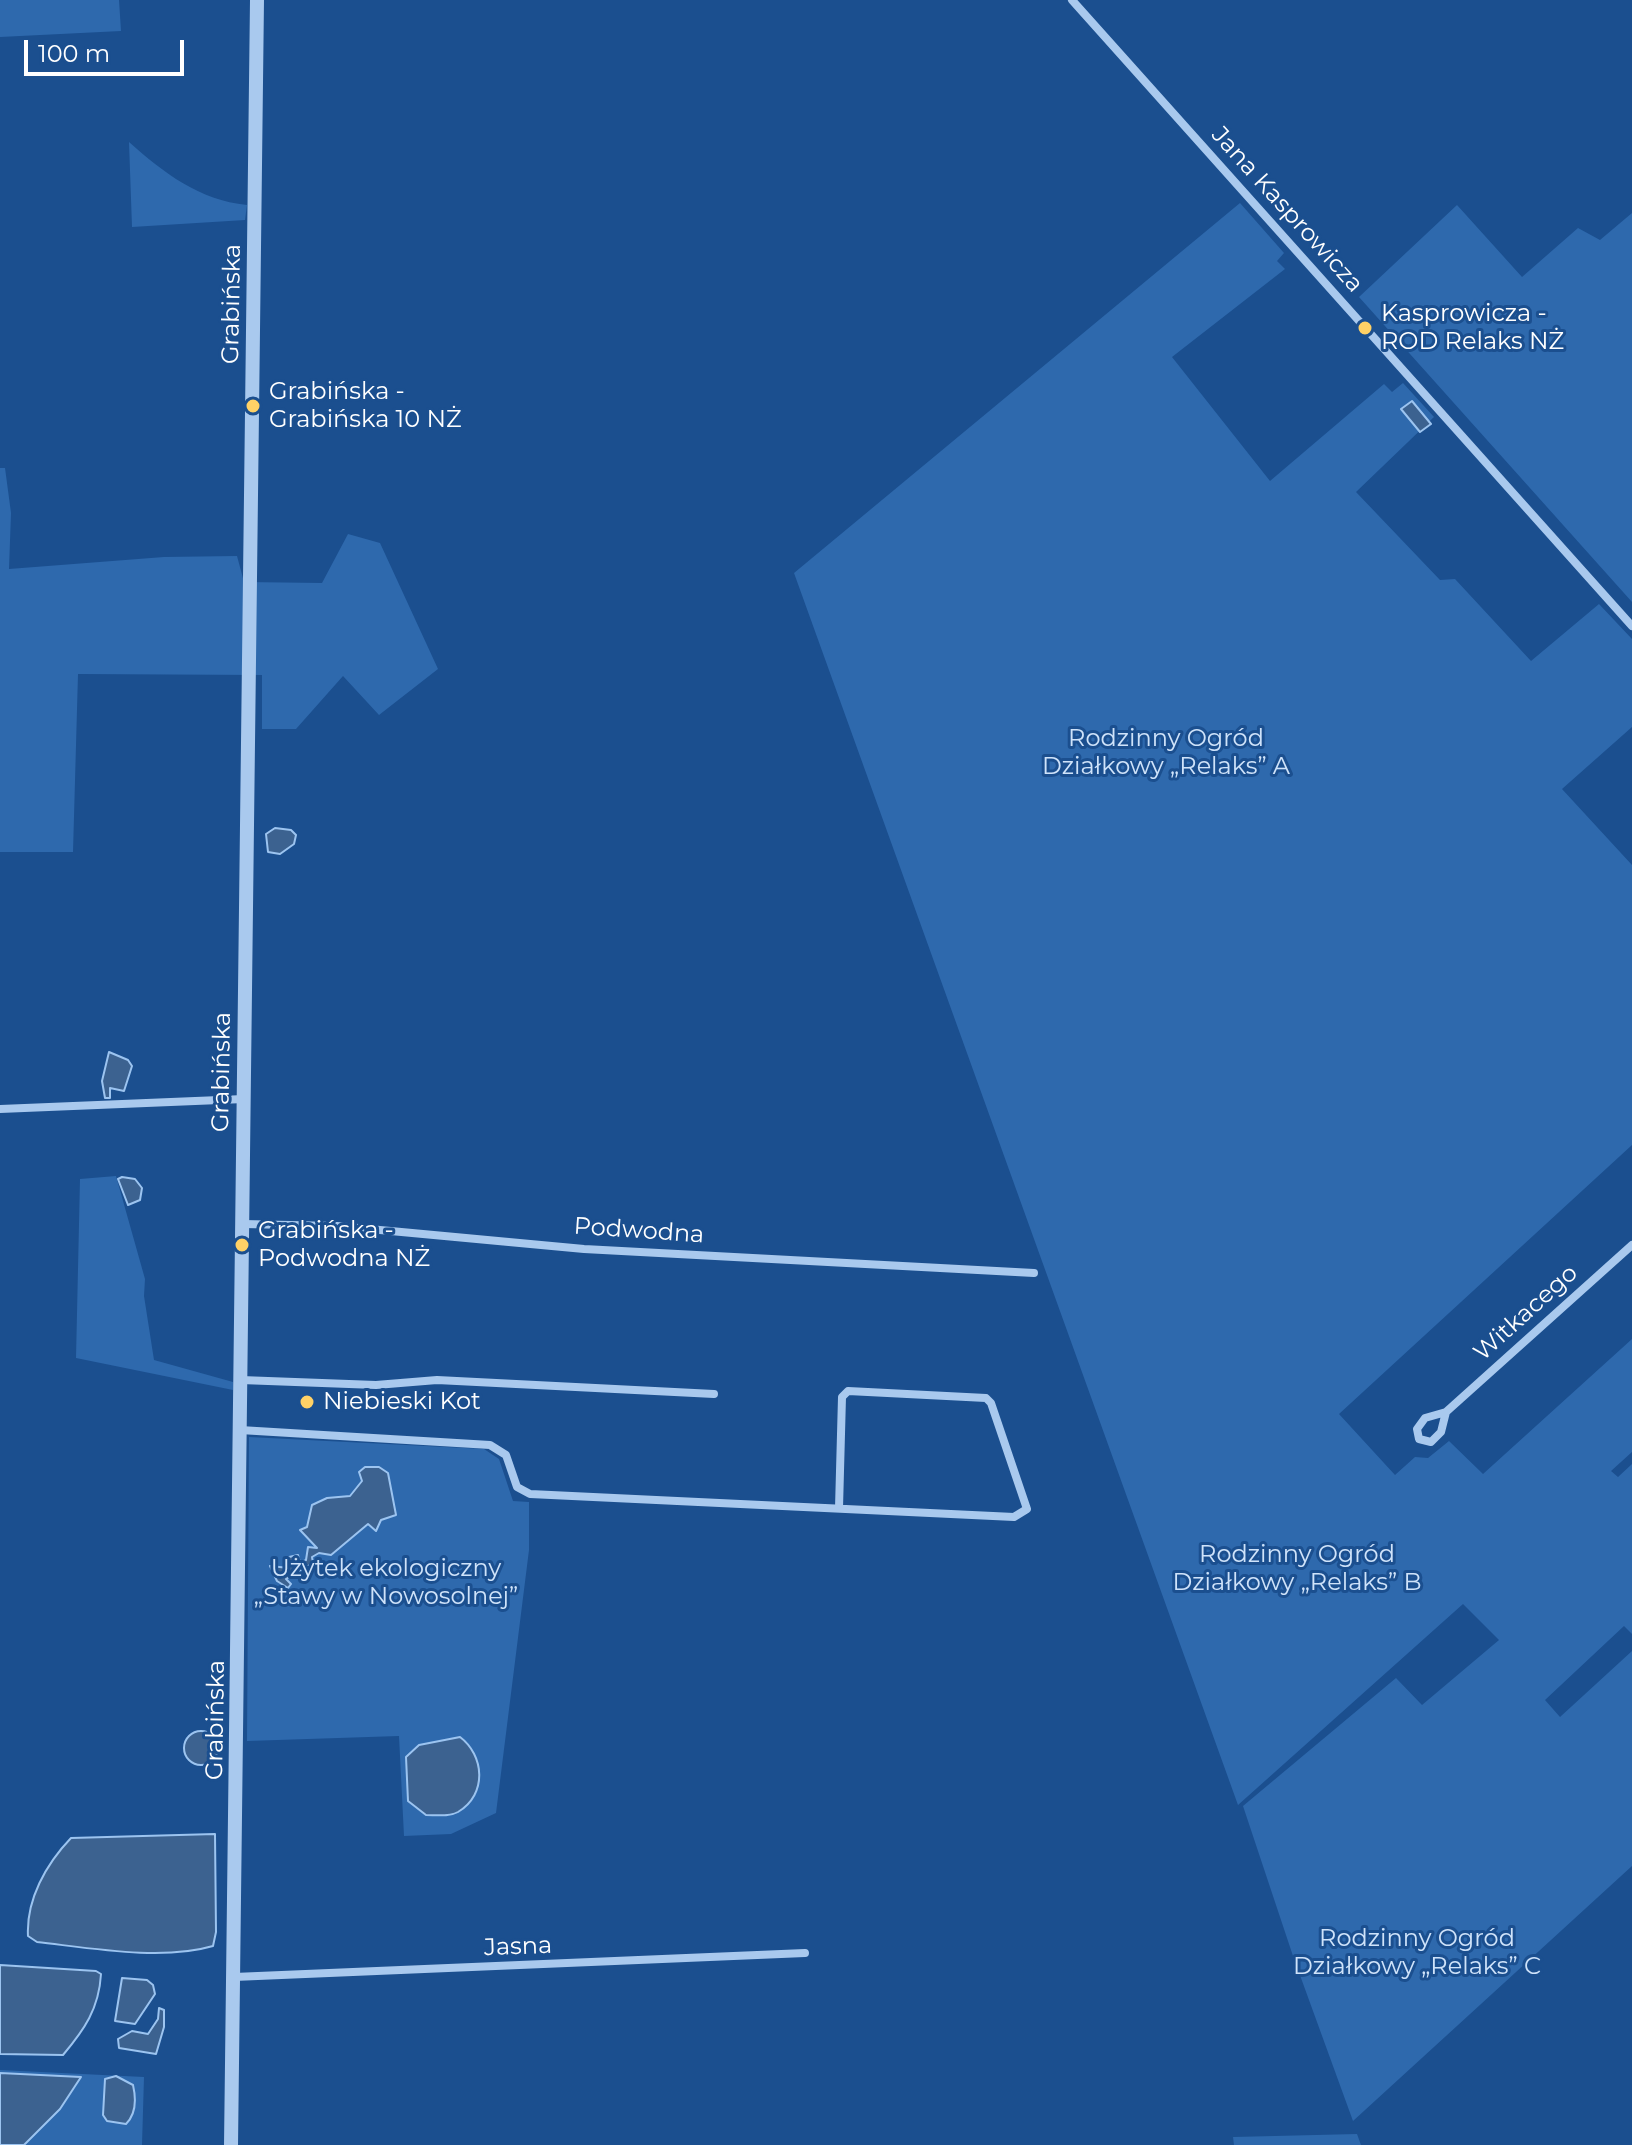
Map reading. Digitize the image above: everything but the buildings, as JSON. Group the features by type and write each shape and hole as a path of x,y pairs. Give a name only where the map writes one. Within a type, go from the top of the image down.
{"street":[{"name":"Grabińska","path":"231,2145 257,0"},
{"name":"Jana Kasprowicza","path":"1072,0 1632,626"},
{"path":"0,1109 244,1099"},
{"name":"Podwodna","path":"243,1224 337,1226 584,1249 1034,1273"},
{"name":"Witkacego","path":"1446,1412 1632,1245"},
{"path":"241,1380 376,1385 437,1380 714,1394"},
{"path":"240,1430 490,1445 506,1455 517,1487 530,1494 1014,1517 1027,1509 991,1403 986,1398 848,1391 842,1397 839,1508"},
{"name":"Jasna","path":"234,1977 805,1953"}],"green space":[{"path":"0,0 119,0 121,31 0,37"},
{"path":"129,142 183,183 213,197 247,205 245,220 132,227"},
{"path":"1240,203 1284,253 1277,261 1285,269 1172,357 1270,481 1384,384 1392,392 1403,383 1434,417 1356,492 1440,580 1455,579 1531,661 1599,604 1632,639 1632,727 1562,789 1632,865 1632,1145 1339,1414 1395,1475 1415,1457 1428,1458 1449,1441 1483,1474 1632,1339 1632,1452 1611,1471 1618,1477 1632,1464 1632,1634 1624,1626 1545,1700 1560,1717 1632,1651 1632,1866 1353,2121 1243,1806 1396,1678 1422,1705 1499,1640 1463,1604 1238,1805 794,573"},
{"path":"1457,205 1522,277 1578,228 1600,240 1632,213 1632,602 1359,297"},
{"path":"0,468 5,468 11,513 9,569 164,557 237,556 244,582 322,583 348,534 380,543 438,669 379,715 343,676 296,729 262,729 262,675 78,674 73,852 0,852"},
{"path":"116,1176 145,1279 144,1296 154,1360 233,1382 233,1390 76,1358 80,1179"},
{"name":"Użytek ekologiczny „Stawy w Nowosolnej”","path":"249,1437 484,1449 499,1459 513,1501 529,1502 529,1550 496,1813 451,1834 404,1836 399,1736 247,1741"},
{"path":"0,2070 144,2077 142,2145 0,2145"},
{"path":"1357,2134 1361,2145 1234,2145 1233,2137"}],"shaded area":[{"path":"1412,401 1431,424 1420,432 1401,409"},
{"path":"275,828 291,830 296,835 294,844 280,854 268,852 266,834"},
{"path":"109,1052 128,1060 132,1066 124,1091 110,1088 110,1098 105,1098 102,1081"},
{"path":"118,1179 135,1179 142,1188 140,1200 128,1205"},
{"path":"365,1467 379,1467 388,1473 396,1515 381,1520 376,1531 368,1524 331,1555 319,1553 312,1557 313,1563 286,1579 291,1584 288,1588 277,1581 270,1566 289,1568 289,1557 298,1555 300,1563 306,1560 308,1547 317,1548 300,1530 307,1527 312,1505 327,1498 350,1496 362,1481 359,1472"},
{"path":"201,1731 213,1736 218,1748 213,1760 201,1765 189,1760 184,1748 189,1736"},
{"path":"460,1737 478,1764 478,1785 474,1795 454,1814 426,1815 408,1801 406,1757 419,1745"},
{"path":"215,1834 216,1932 213,1946 171,1953 126,1952 37,1942 28,1936 30,1909 39,1883 53,1859 71,1838"},
{"path":"0,1965 96,1971 101,1974 97,1998 89,2018 63,2055 0,2054"},
{"path":"122,1978 147,1980 153,1985 155,1994 135,2024 115,2021"},
{"path":"159,2008 164,2010 164,2027 156,2054 119,2048 118,2039 132,2031 148,2034 158,2019"},
{"path":"0,2073 81,2077 60,2109 24,2145 0,2145"},
{"path":"116,2076 133,2085 134,2106 126,2124 107,2121 103,2115 105,2079"}],"place":[{"name":"Kasprowicza - ROD Relaks NŻ","path":"1365,328"},
{"name":"Grabińska - Grabińska 10 NŻ","path":"253,406"},
{"name":"Grabińska - Podwodna NŻ","path":"242,1245"},
{"name":"Niebieski Kot","path":"307,1402"}],"park label":[{"name":"Rodzinny Ogród Działkowy „Relaks” A","path":"1166,753"},
{"name":"Rodzinny Ogród Działkowy „Relaks” B","path":"1297,1569"},
{"name":"Rodzinny Ogród Działkowy „Relaks” C","path":"1417,1953"}]}
